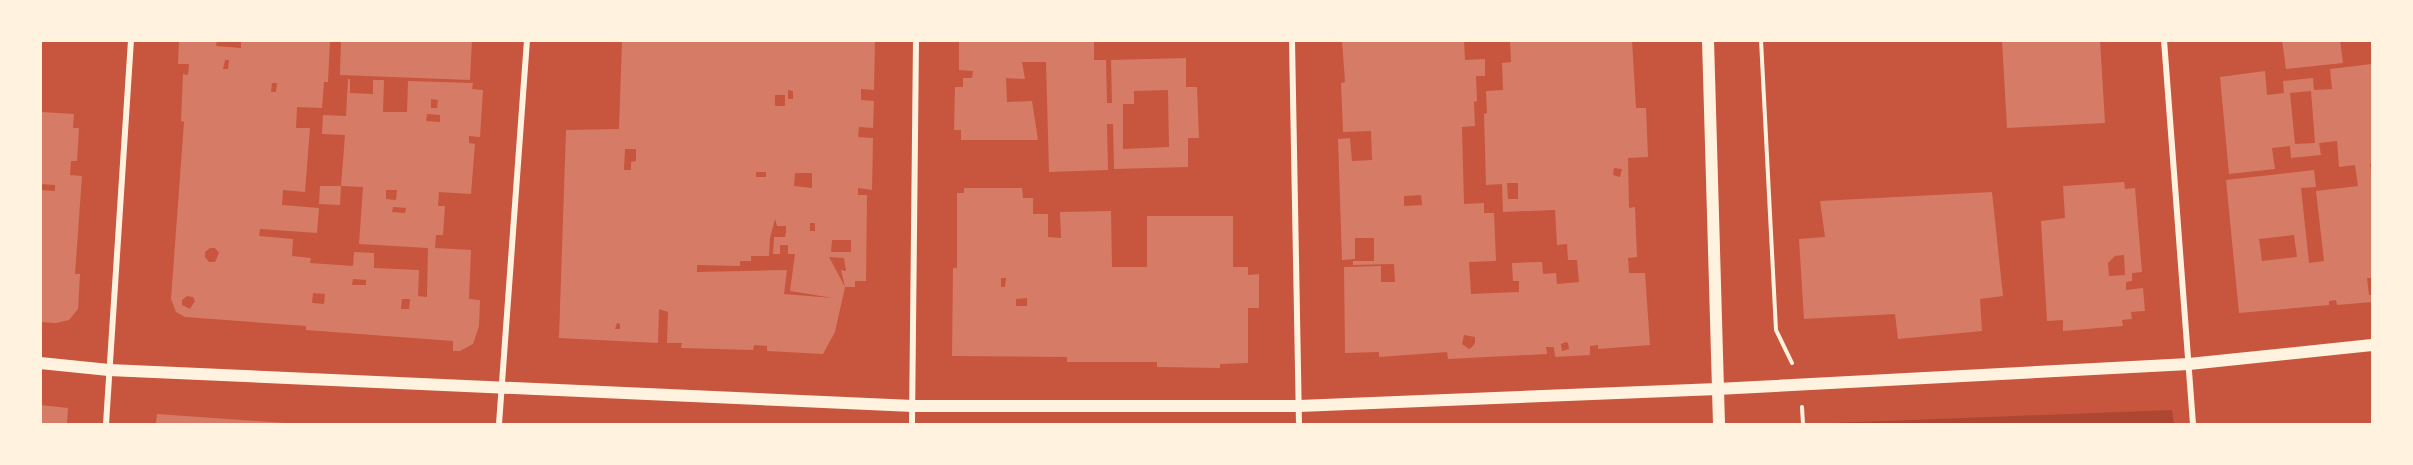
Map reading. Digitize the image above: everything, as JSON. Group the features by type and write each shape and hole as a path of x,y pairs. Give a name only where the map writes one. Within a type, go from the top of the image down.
{"main road":[{"path":"1708,40 1719,424"},
{"path":"40,363 109,370 913,406 1299,406 2189,364 2373,345"}],"street":[{"path":"106,424 131,40"},
{"path":"499,424 526,40"},
{"path":"912,424 916,40"},
{"path":"1292,40 1299,424"},
{"path":"2164,40 2193,424"}],"path":[{"path":"1761,40 1776,330 1801,384 1803,424"}],"shaded area":[{"path":"2172,410 2174,424 1808,424"}],"building":[{"path":"179,40 217,40 216,46 241,48 241,40 330,40 328,82 324,82 322,108 297,107 296,128 310,128 305,192 283,190 282,205 319,208 317,233 260,229 259,236 293,239 292,256 311,258 310,263 353,266 354,252 374,253 374,268 419,270 418,296 427,297 428,248 359,244 363,187 341,186 345,135 322,134 323,115 346,116 348,79 350,79 350,93 373,94 373,80 384,80 383,112 407,112 408,81 473,83 472,89 483,90 480,137 469,136 469,143 475,144 471,194 439,192 438,206 445,206 443,235 436,235 435,248 471,250 469,299 480,300 479,326 473,344 460,351 453,351 453,341 306,330 306,326 185,317 176,312 171,299 184,122 181,121 183,74 188,75 189,64 178,64","holes":["225,60 229,60 228,69 223,69","272,83 277,83 276,92 271,92","431,99 438,100 437,108 431,108","427,114 440,115 440,122 426,121","386,190 397,190 396,200 386,199","393,207 406,208 405,213 392,212","210,248 215,248 219,253 215,262 209,262 205,257 205,252","353,279 366,280 366,285 352,285","313,293 325,294 324,304 312,303","187,296 193,297 195,301 190,309 182,305 182,300","402,299 410,299 409,309 401,309"]},
{"path":"341,40 472,40 470,80 340,75"},
{"path":"622,40 875,40 874,90 861,89 861,100 874,101 873,128 859,127 858,137 873,138 872,190 858,188 858,195 867,195 866,281 855,281 855,287 845,287 835,332 823,354 767,351 767,346 754,345 753,350 681,348 682,343 667,343 668,312 659,309 658,343 559,338 566,130 619,129","holes":["788,90 793,91 793,99 788,99","775,95 785,95 785,106 775,106","625,149 636,149 636,161 631,162 631,170 624,170","756,172 766,172 766,177 756,177","795,173 812,173 812,188 794,186","775,219 777,226 786,226 786,232 785,237 774,237 773,254 780,254 780,245 788,245 788,254 795,254 790,291 833,298 784,294 787,270 697,272 697,265 740,266 740,261 751,261 751,256 769,256 770,238","810,223 815,223 815,231 810,231","832,240 851,240 851,252 831,252","829,257 844,258 846,271 841,270 845,287"]},
{"path":"959,40 1094,40 1094,60 1106,60 1107,103 1112,103 1111,60 1186,58 1186,87 1197,87 1199,138 1188,138 1188,167 1114,169 1113,124 1107,124 1108,170 1049,172 1046,62 1022,62 1025,79 1006,78 1007,102 1032,101 1038,140 961,140 961,130 954,130 955,87 963,87 963,78 972,78 973,71 959,70","holes":["1168,90 1169,147 1123,149 1123,104 1134,104 1134,91"]},
{"path":"1342,40 1464,40 1465,60 1485,59 1485,76 1476,76 1475,126 1462,127 1464,204 1484,203 1484,213 1494,213 1496,261 1469,262 1471,294 1519,292 1519,281 1513,281 1512,263 1542,262 1543,274 1556,273 1557,284 1579,282 1577,260 1568,260 1567,244 1557,245 1555,210 1503,212 1502,184 1486,185 1484,114 1487,113 1486,91 1503,90 1502,63 1511,62 1510,40 1632,40 1636,108 1646,108 1648,157 1628,158 1629,208 1635,207 1637,257 1628,258 1629,273 1645,273 1650,345 1598,349 1598,345 1590,346 1590,355 1555,357 1554,347 1546,347 1547,354 1448,359 1447,352 1379,357 1379,352 1345,353 1344,267 1381,266 1381,282 1395,282 1394,264 1353,265 1353,261 1374,261 1374,238 1355,238 1355,259 1342,260 1338,139 1350,138 1352,161 1372,160 1371,131 1343,132 1341,83 1345,82","holes":["1614,168 1622,169 1620,177 1613,175","1507,183 1518,183 1518,199 1508,199","1421,195 1422,205 1404,206 1404,196","1464,335 1475,337 1475,343 1469,349 1462,344","1568,343 1569,349 1562,351 1561,344"]},
{"path":"2002,40 2100,40 2105,123 2007,128"},
{"path":"2282,40 2340,40 2343,63 2286,69"},
{"path":"2372,64 2372,163 2370,164 2372,175 2372,278 2367,278 2372,302 2337,305 2336,300 2329,301 2329,305 2239,313 2226,180 2314,170 2316,187 2301,188 2309,263 2324,261 2316,191 2358,186 2355,165 2339,167 2337,141 2319,143 2321,155 2291,158 2290,146 2272,148 2275,169 2229,174 2220,77 2265,71 2267,95 2284,93 2283,81 2313,78 2314,90 2332,89 2330,69","holes":["2311,91 2315,143 2295,144 2290,93","2294,235 2297,257 2262,261 2259,239"]},
{"path":"42,112 74,114 73,128 79,128 77,161 71,161 70,175 82,176 75,274 80,274 78,309 69,320 56,323 40,322 40,190 55,191 55,185 40,184"},
{"path":"2124,182 2125,189 2135,188 2142,272 2132,273 2132,281 2126,282 2126,290 2143,288 2145,311 2131,312 2132,319 2122,320 2123,326 2063,331 2063,320 2047,321 2041,221 2065,218 2063,186","holes":["2124,255 2125,275 2109,276 2108,263 2115,256"]},
{"path":"320,186 341,186 340,205 319,204"},
{"path":"964,188 1022,188 1023,198 1033,198 1033,214 1048,214 1048,237 1061,238 1060,212 1111,211 1112,267 1147,267 1147,216 1233,216 1233,267 1248,267 1248,275 1259,274 1259,308 1248,308 1248,363 1220,364 1220,368 1157,367 1157,362 1067,362 1067,357 952,356 953,268 957,268 957,193 964,193","holes":["1001,278 1006,278 1005,287 1001,287","1027,298 1027,306 1016,306 1016,299"]},
{"path":"1992,192 2003,296 1980,299 1982,331 1898,339 1895,314 1804,319 1799,239 1825,237 1820,201"},
{"path":"40,405 68,408 67,424 40,424"},
{"path":"157,414 285,423 285,424 156,424"}]}
